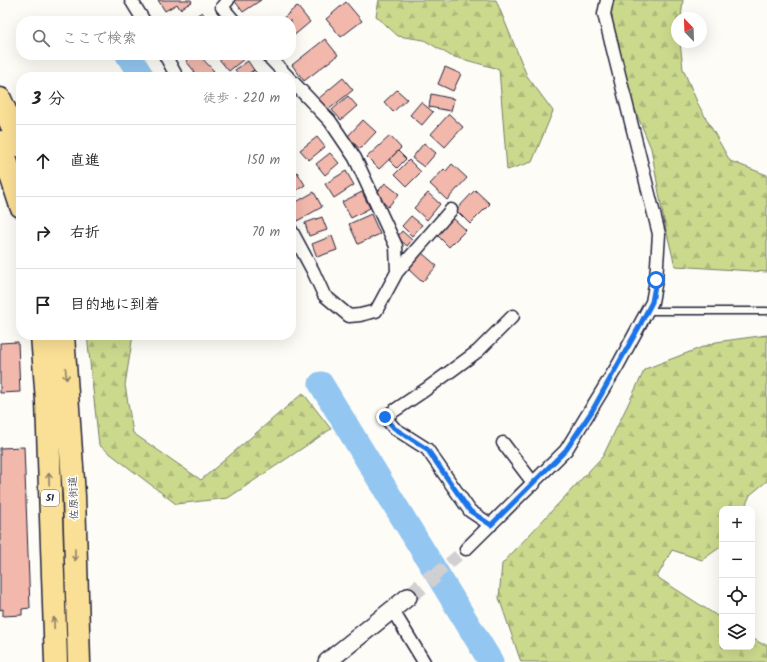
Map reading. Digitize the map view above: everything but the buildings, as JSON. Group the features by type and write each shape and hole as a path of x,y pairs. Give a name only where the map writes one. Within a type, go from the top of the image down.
{"highway":[{"path":"0,99 16,135"},
{"path":"0,142 16,191"},
{"name":"51","path":"42,340 47,401 56,662"},
{"name":"佐原街道","path":"63,340 74,496 79,662"}],"street":[{"path":"131,0 141,16"},
{"path":"228,0 222,7 230,16"},
{"path":"466,549 534,484 566,450 615,372 652,302 656,280 660,234 604,14 606,0"},
{"path":"168,60 174,72"},
{"path":"273,60 283,72"},
{"path":"296,85 330,121 355,158 396,246 397,272"},
{"path":"296,239 324,295 349,316 360,315 376,310 397,272 451,210"},
{"path":"491,525 470,511 427,449 394,428 385,417 478,351 513,316"},
{"path":"503,443 534,484"},
{"path":"327,662 408,597"},
{"path":"393,610 424,662"}],"lane":[{"path":"647,311 767,311"}],"green space":[{"path":"379,0 496,0 527,76 553,111 532,162 507,170 499,69 451,56 424,40 398,36 376,16"},
{"path":"610,0 683,0 682,12 671,12 671,48 681,48 683,69 698,104 730,161 767,175 767,272 675,266 664,221 651,148 617,67 609,12"},
{"path":"767,335 767,481 750,495 745,506 719,506 719,548 702,560 672,550 657,577 719,617 719,650 755,650 755,640 762,644 767,644 767,662 521,662 499,598 502,564 603,456 645,369 716,342"},
{"path":"88,340 132,340 125,385 133,433 201,480 303,393 331,429 228,498 176,504 99,445"}],"waterway":[{"path":"131,60 139,72"},
{"path":"321,384 491,662"}],"tunnel":[{"path":"435,575 466,549"},
{"path":"408,597 435,575"}],"route":[{"path":"385,417 394,428 427,449 470,511 491,525 534,484 566,450 592,411 639,327 652,302 656,280"}]}
